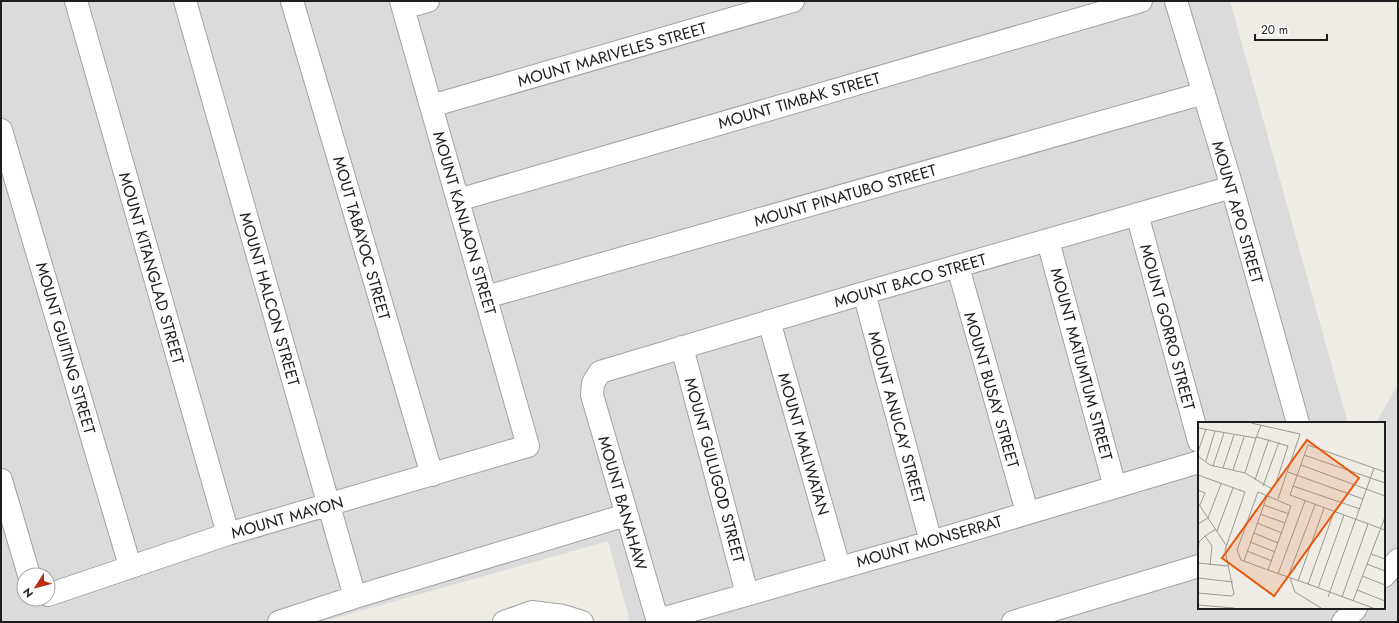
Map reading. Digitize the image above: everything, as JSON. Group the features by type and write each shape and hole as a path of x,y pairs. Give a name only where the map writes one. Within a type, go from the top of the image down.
{"street":[{"name":"MOUNT KITANGLAD STREET","path":"76,1 228,534"},
{"name":"MOUNT HALCON STREET","path":"185,1 355,597"},
{"name":"MOUT TABAYOC STREET","path":"292,1 432,475"},
{"path":"402,5 428,1"},
{"name":"MOUNT MARIVELES STREET","path":"431,106 792,1"},
{"name":"MOUNT TIMBAK STREET","path":"458,200 1141,1"},
{"name":"MOUNT APO STREET","path":"1176,1 1232,187 1298,422"},
{"name":"MOUNT KANLAON STREET","path":"402,5 528,446"},
{"name":"MOUNT PINATUBO STREET","path":"486,297 1204,93"},
{"name":"MOUNT GUITING STREET","path":"1,130 130,566"},
{"name":"MOUNT BACO STREET","path":"593,383 600,372 864,293 1232,187"},
{"name":"MOUNT GORRO STREET","path":"1137,214 1198,437"},
{"name":"MOUNT MATUMTUM STREET","path":"1048,241 1115,487"},
{"name":"MOUNT BUSAY STREET","path":"958,267 1027,512"},
{"name":"MOUNT ANUCAY STREET","path":"864,293 931,542"},
{"name":"MOUNT MALIWATAN","path":"769,321 839,567"},
{"name":"MOUNT GULUGOD STREET","path":"682,347 747,594"},
{"name":"MOUNT BANAHAW","path":"593,383 592,395 658,621"},
{"name":"MOUNT MAYON","path":"56,592 228,534 528,446"},
{"name":"MOUNT MONSERRAT","path":"658,621 1198,462"},
{"path":"1,480 27,567"},
{"path":"279,622 355,597 626,515"},
{"path":"1385,575 1398,560"},
{"path":"1013,622 1198,566"},
{"path":"1343,622 1355,609"},
{"path":"504,622 532,612 563,616 582,622"}],"shaded area":[{"path":"1,1 1230,1 1347,420 1346,422 1198,422 1198,609 1385,609 1385,422 1377,422 1398,384 1398,622 630,622 608,541 321,622 1,622"}]}
